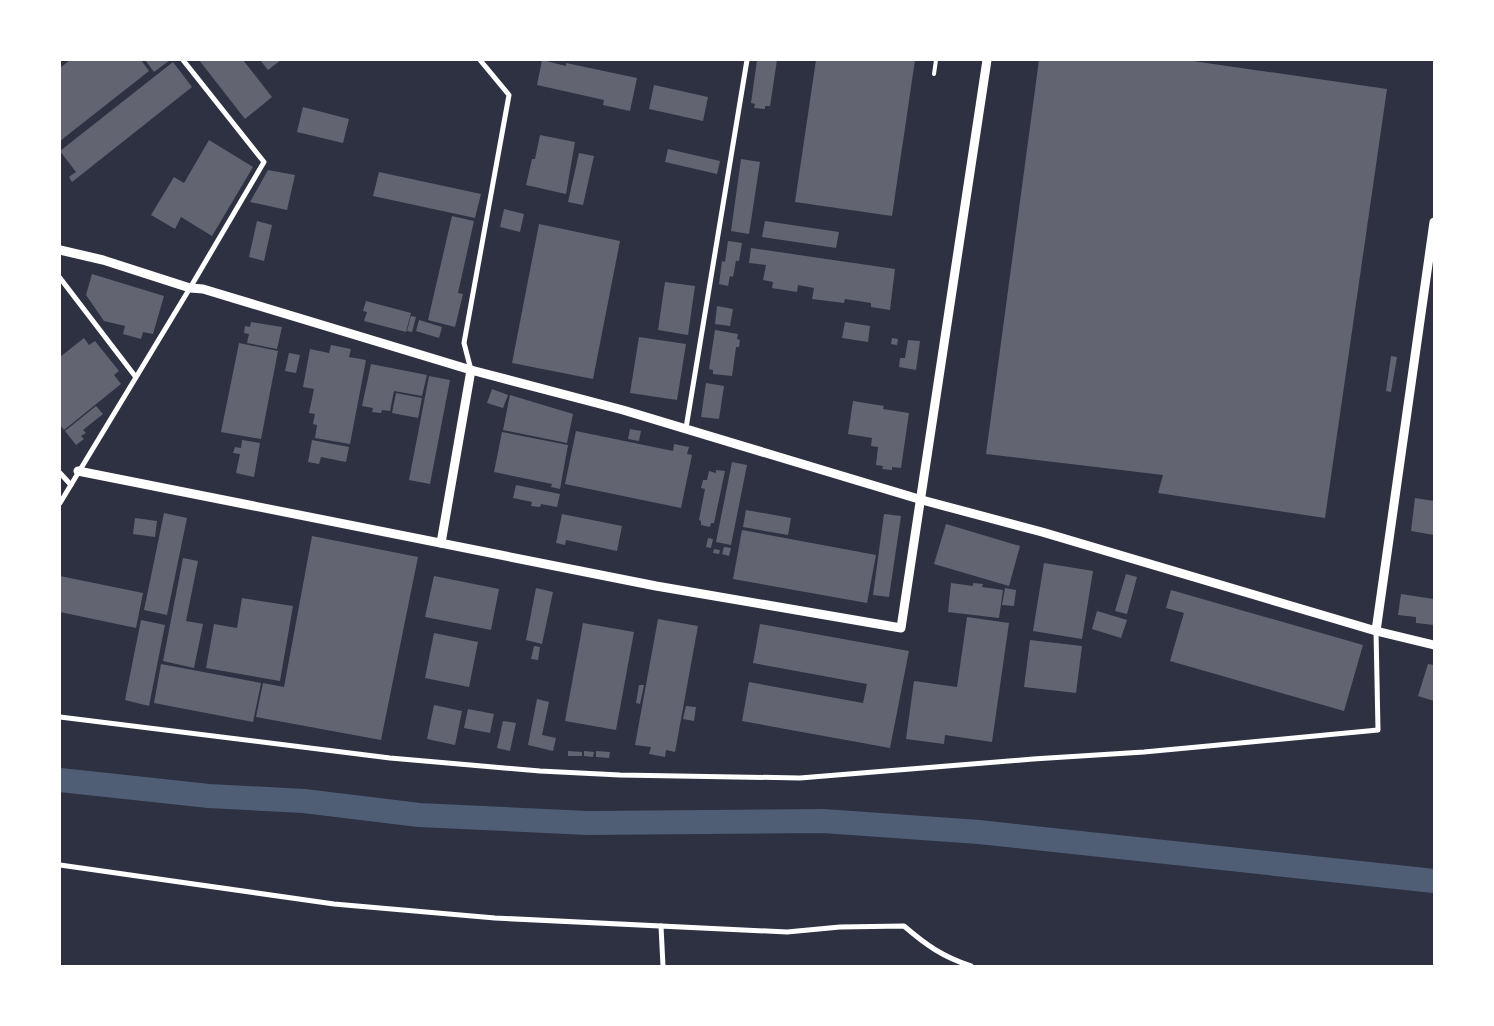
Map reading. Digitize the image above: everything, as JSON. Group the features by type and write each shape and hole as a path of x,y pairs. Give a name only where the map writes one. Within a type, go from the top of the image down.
{"street":[{"path":"60,503 264,162 183,60"},
{"path":"441,543 471,370 464,343 509,96 480,60"},
{"path":"686,428 747,60"},
{"path":"78,471 656,586 901,628 922,500 987,60"},
{"path":"60,717 390,758 540,771 620,775 800,778 1154,751 1378,730 1376,631 1434,222"},
{"path":"60,250 103,260 190,288 203,289 471,370 686,428 922,500 1042,532 1376,631 1434,645"},
{"path":"60,278 136,376"},
{"path":"60,473 71,485"},
{"path":"60,865 334,904 495,918 787,932 840,927 904,926 928,947 958,962 971,966"},
{"path":"661,926 663,966"}],"lane":[{"path":"934,74 936,60"}],"building":[{"path":"70,60 141,60 149,71 60,141 60,68"},
{"path":"145,60 170,60 154,72"},
{"path":"199,60 243,60 272,97 245,119"},
{"path":"260,60 281,60 268,70"},
{"path":"542,60 566,66 566,63 637,78 630,111 603,105 604,100 537,85"},
{"path":"757,60 777,60 770,106 765,106 765,109 754,108 755,104 751,103"},
{"path":"816,60 915,60 892,216 795,202"},
{"path":"1039,60 1186,60 1387,89 1325,518 1158,493 1163,475 986,454"},
{"path":"173,62 192,87 72,182 69,177 76,172 60,151"},
{"path":"654,85 708,97 703,121 649,109"},
{"path":"303,107 349,119 343,143 297,132"},
{"path":"540,135 575,142 566,194 526,185 532,159 535,159"},
{"path":"209,140 253,167 212,236 181,217 175,229 151,215 174,177 184,183"},
{"path":"668,149 720,161 717,174 665,162"},
{"path":"579,153 594,156 583,205 568,202"},
{"path":"741,159 760,162 749,234 731,231"},
{"path":"268,170 295,175 287,210 250,202"},
{"path":"379,172 481,194 475,218 373,196"},
{"path":"504,209 524,214 520,232 500,227"},
{"path":"452,216 474,221 458,293 463,294 455,327 428,320"},
{"path":"257,221 272,225 264,261 249,257"},
{"path":"765,221 839,232 836,248 762,237"},
{"path":"539,224 620,241 593,379 512,363"},
{"path":"728,241 742,243 739,261 736,261 733,277 730,276 728,286 719,284 722,261 725,262"},
{"path":"751,248 895,269 890,310 871,307 871,303 845,299 844,303 812,299 814,288 798,285 797,292 772,288 773,282 763,280 766,265 749,263"},
{"path":"92,274 164,296 153,334 143,332 141,339 123,334 125,326 104,321 86,295"},
{"path":"665,282 695,286 688,335 658,330"},
{"path":"366,301 411,313 406,332 364,321 367,312 363,311"},
{"path":"717,306 733,309 730,326 715,324"},
{"path":"411,316 416,317 412,332 407,331"},
{"path":"419,320 442,327 439,338 416,331"},
{"path":"251,322 282,327 277,349 247,343 249,334 244,333 245,326 250,327"},
{"path":"845,322 870,326 868,342 842,338"},
{"path":"715,330 738,334 737,339 740,340 739,347 736,347 732,376 713,374 713,370 709,369"},
{"path":"639,337 686,344 677,400 630,393"},
{"path":"84,338 89,345 95,341 119,371 114,375 121,384 64,430 60,425 60,357"},
{"path":"892,338 898,339 897,345 891,344"},
{"path":"908,340 920,341 916,370 899,367 900,358 905,358"},
{"path":"239,343 278,351 261,439 221,432"},
{"path":"331,345 351,349 349,357 366,360 350,444 315,438 317,425 313,424 315,414 309,413 314,389 303,387 310,349 329,353"},
{"path":"289,353 300,355 296,373 285,371"},
{"path":"1391,356 1397,357 1391,392 1386,391"},
{"path":"371,364 427,375 422,396 394,391 390,411 382,410 381,413 372,412 373,408 362,406"},
{"path":"429,376 450,380 430,484 409,480"},
{"path":"706,383 724,386 719,419 701,417"},
{"path":"492,389 508,395 503,408 487,403"},
{"path":"396,393 422,398 418,418 392,413"},
{"path":"510,395 573,414 567,443 503,430"},
{"path":"853,401 884,406 883,409 909,413 901,468 892,467 892,470 882,469 883,466 876,465 878,447 871,446 872,438 848,434"},
{"path":"96,406 103,414 83,430 86,433 81,436 84,439 76,445 65,431"},
{"path":"630,429 641,431 639,441 628,439"},
{"path":"576,431 673,451 674,444 689,447 687,454 692,455 681,508 565,484"},
{"path":"502,432 568,445 560,489 551,487 552,484 494,472"},
{"path":"242,440 260,443 254,477 236,473 240,454 233,453 235,447 241,448"},
{"path":"312,440 349,447 346,462 321,457 319,464 308,462"},
{"path":"732,462 747,465 731,545 716,542"},
{"path":"716,470 725,471 714,523 711,523 710,527 701,525 699,520 705,489 701,488 703,480 707,480 709,471 716,473"},
{"path":"516,485 560,494 557,507 541,504 540,507 531,506 532,502 513,498"},
{"path":"1415,498 1434,501 1434,535 1411,531"},
{"path":"746,510 791,518 788,535 743,527"},
{"path":"164,513 187,518 167,615 144,610"},
{"path":"562,514 622,526 617,551 566,540 565,545 556,543"},
{"path":"884,514 901,516 889,597 873,595"},
{"path":"135,518 157,521 155,537 133,534"},
{"path":"946,524 1020,546 1009,586 934,564"},
{"path":"742,530 876,555 867,603 733,579"},
{"path":"312,536 418,557 381,740 256,717 263,683 284,687"},
{"path":"708,538 713,539 711,548 706,547"},
{"path":"724,547 731,548 729,556 722,554"},
{"path":"714,549 720,550 719,554 713,553"},
{"path":"183,558 198,561 186,621 203,624 194,668 163,661"},
{"path":"1044,563 1093,571 1082,639 1033,631"},
{"path":"1126,574 1137,577 1127,614 1115,611"},
{"path":"60,576 143,593 136,628 60,612"},
{"path":"434,576 499,589 491,630 425,617"},
{"path":"951,583 973,586 973,583 983,584 982,587 1003,590 999,618 948,612"},
{"path":"536,588 553,592 542,644 526,640"},
{"path":"1005,588 1016,590 1014,606 1002,605"},
{"path":"1171,590 1363,645 1344,711 1170,661 1184,613 1166,608"},
{"path":"1401,594 1434,599 1434,625 1416,623 1416,617 1398,615"},
{"path":"242,598 293,606 280,681 206,668 214,624 237,628"},
{"path":"1097,611 1127,620 1121,638 1092,629"},
{"path":"967,617 1009,623 992,742 945,735 944,744 906,739 914,681 957,687"},
{"path":"658,619 698,626 675,752 666,750 665,757 649,754 651,747 635,745"},
{"path":"141,620 165,625 149,706 125,700"},
{"path":"583,623 634,632 616,730 565,721"},
{"path":"760,624 909,651 890,748 742,721 749,682 863,703 867,684 753,663"},
{"path":"434,633 478,642 469,687 425,678"},
{"path":"1030,640 1082,646 1076,693 1024,687"},
{"path":"534,646 540,647 538,660 531,659"},
{"path":"161,664 261,683 253,722 154,703"},
{"path":"1428,664 1434,665 1434,701 1418,696"},
{"path":"639,685 644,685 640,704 636,703"},
{"path":"537,699 549,702 542,735 556,738 553,751 528,745"},
{"path":"434,705 462,711 455,745 427,739"},
{"path":"686,706 696,707 694,721 683,719"},
{"path":"468,709 494,714 490,733 464,728"},
{"path":"503,721 516,723 510,751 497,748"},
{"path":"568,751 582,752 582,756 568,756"},
{"path":"584,751 594,752 593,757 584,756"},
{"path":"596,751 610,752 609,758 596,757"}],"waterway":[{"path":"60,780 209,796 304,801 419,815 588,823 823,821 979,832 1434,881"}]}
